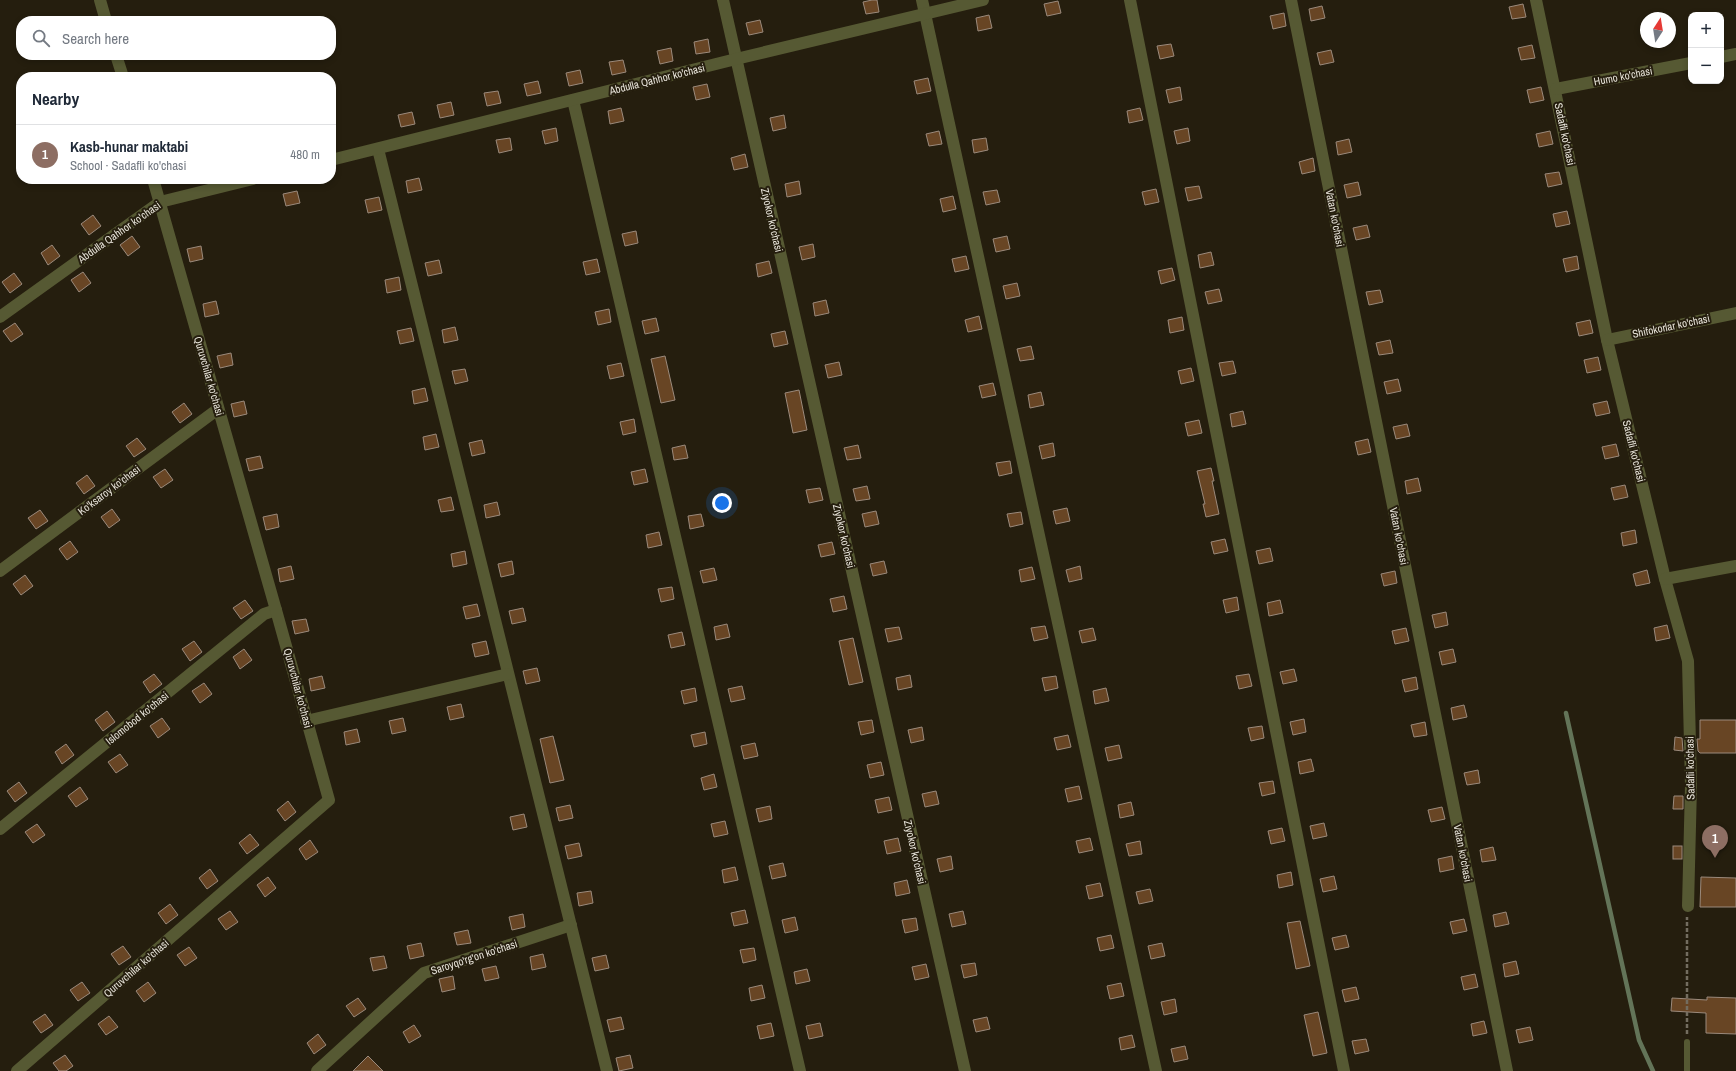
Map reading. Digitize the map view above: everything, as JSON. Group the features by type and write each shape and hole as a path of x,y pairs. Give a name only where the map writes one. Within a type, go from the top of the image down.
{"street":[{"path":"100,0 105,16"},
{"name":"Ziyokor ko'chasi","path":"723,0 964,1071"},
{"path":"922,0 1156,1071"},
{"name":"Abdulla Qahhor ko'chasi","path":"336,159 736,59 983,0"},
{"path":"1130,0 1344,1071"},
{"name":"Vatan ko'chasi","path":"1291,0 1507,1071"},
{"name":"Sadafli ko'chasi","path":"1536,0 1556,89 1607,340 1665,579 1688,661 1691,786 1688,906"},
{"path":"1724,56 1736,54"},
{"path":"118,60 121,72"},
{"name":"Humo ko'chasi","path":"1556,89 1688,64"},
{"path":"573,100 800,1071"},
{"path":"378,149 606,1071"},
{"name":"Quruvchilar ko'chasi","path":"17,1071 329,800 155,184"},
{"name":"Abdulla Qahhor ko'chasi","path":"0,318 160,202 233,184"},
{"name":"Shifokorlar ko'chasi","path":"1607,340 1736,312"},
{"name":"Ko'ksaroy ko'chasi","path":"0,571 218,409"},
{"path":"1665,579 1736,566"},
{"name":"Islomobod ko'chasi","path":"0,830 264,614 276,610"},
{"path":"306,721 508,674"},
{"name":"Saroyqo'rg'on ko'chasi","path":"317,1071 424,973 571,925"}],"lane":[{"path":"1687,1042 1687,1071"}],"path":[{"path":"1687,1042 1686,943 1688,906"}],"building":[{"path":"877,0 879,12 866,14 863,2"},
{"path":"1058,1 1061,13 1047,16 1044,4"},
{"path":"1523,4 1526,17 1512,19 1509,7"},
{"path":"1322,6 1325,18 1311,21 1309,9"},
{"path":"1284,13 1286,26 1273,29 1270,16"},
{"path":"989,15 992,28 978,31 976,18"},
{"path":"760,20 763,32 749,35 746,23"},
{"path":"708,39 710,52 696,54 694,42"},
{"path":"1171,44 1174,56 1160,59 1157,46"},
{"path":"1532,45 1535,58 1521,60 1518,48"},
{"path":"671,48 673,61 660,64 657,51"},
{"path":"1331,50 1334,62 1320,65 1317,53"},
{"path":"623,60 626,72 612,75 609,62"},
{"path":"580,70 583,83 569,86 566,73"},
{"path":"928,78 931,91 917,94 914,81"},
{"path":"538,81 541,93 527,96 524,84"},
{"path":"707,84 710,97 696,100 693,87"},
{"path":"1180,87 1182,100 1169,103 1166,90"},
{"path":"1541,87 1544,100 1530,103 1527,90"},
{"path":"498,91 501,103 487,106 484,93"},
{"path":"451,102 454,115 440,118 437,105"},
{"path":"621,108 624,121 610,124 608,111"},
{"path":"1140,108 1143,120 1129,123 1127,111"},
{"path":"412,112 415,124 401,127 398,115"},
{"path":"784,115 786,128 773,131 770,118"},
{"path":"556,128 558,141 545,144 542,131"},
{"path":"1188,128 1190,141 1177,144 1174,131"},
{"path":"939,131 942,144 929,146 926,134"},
{"path":"1550,131 1553,144 1539,147 1536,134"},
{"path":"510,138 512,150 499,153 496,140"},
{"path":"986,138 988,150 974,153 972,140"},
{"path":"1349,139 1352,152 1338,155 1336,142"},
{"path":"745,154 748,167 734,170 731,158"},
{"path":"1313,158 1315,171 1302,174 1299,162"},
{"path":"1559,172 1562,184 1548,187 1545,174"},
{"path":"419,178 422,190 408,193 406,181"},
{"path":"799,181 801,194 787,197 785,184"},
{"path":"1358,182 1361,195 1347,198 1344,185"},
{"path":"1199,186 1202,198 1188,201 1185,188"},
{"path":"1156,189 1159,202 1145,205 1142,192"},
{"path":"997,190 1000,202 986,205 983,192"},
{"path":"297,191 300,203 286,206 283,194"},
{"path":"953,196 956,209 943,212 940,199"},
{"path":"379,197 382,210 368,213 365,200"},
{"path":"1567,211 1570,224 1556,227 1553,214"},
{"path":"93,215 101,226 89,235 81,224"},
{"path":"1367,225 1370,237 1356,240 1353,228"},
{"path":"636,231 638,243 625,246 622,234"},
{"path":"132,236 140,247 128,256 120,245"},
{"path":"1007,236 1010,249 996,252 993,239"},
{"path":"813,244 815,257 802,260 799,247"},
{"path":"52,245 60,256 48,265 41,253"},
{"path":"201,246 203,259 190,262 187,249"},
{"path":"1211,252 1214,265 1200,268 1198,255"},
{"path":"966,256 969,269 955,272 952,259"},
{"path":"1577,256 1579,269 1566,272 1563,259"},
{"path":"597,259 600,272 586,275 583,262"},
{"path":"439,260 442,273 428,276 425,263"},
{"path":"769,261 772,273 758,277 756,264"},
{"path":"1172,268 1175,280 1161,284 1158,271"},
{"path":"83,272 91,283 79,292 71,280"},
{"path":"14,273 22,284 10,293 2,282"},
{"path":"399,277 401,290 387,293 385,280"},
{"path":"1017,283 1020,296 1006,299 1003,286"},
{"path":"1219,289 1222,301 1208,304 1205,292"},
{"path":"1380,290 1383,302 1369,305 1366,292"},
{"path":"826,300 829,313 815,316 813,303"},
{"path":"216,301 219,314 205,317 203,304"},
{"path":"609,309 611,322 598,325 595,312"},
{"path":"979,316 982,329 968,332 965,320"},
{"path":"1182,317 1184,330 1170,333 1168,320"},
{"path":"656,318 659,331 645,334 642,321"},
{"path":"1590,320 1593,333 1579,336 1576,323"},
{"path":"15,323 23,334 11,342 3,331"},
{"path":"455,327 458,340 444,343 442,330"},
{"path":"411,328 414,341 400,344 397,331"},
{"path":"785,331 788,344 774,347 771,334"},
{"path":"1390,340 1393,353 1379,355 1376,343"},
{"path":"1031,346 1034,359 1020,361 1017,349"},
{"path":"231,353 233,365 220,368 217,356"},
{"path":"665,356 675,400 661,403 651,359"},
{"path":"1598,357 1601,370 1587,373 1584,360"},
{"path":"1233,361 1236,373 1222,376 1219,363"},
{"path":"839,362 842,375 828,378 825,365"},
{"path":"621,363 624,376 610,379 607,366"},
{"path":"1191,368 1194,381 1181,384 1178,371"},
{"path":"465,369 468,381 455,384 452,371"},
{"path":"1398,379 1401,391 1387,394 1384,382"},
{"path":"993,383 996,395 982,398 979,386"},
{"path":"425,388 428,401 414,404 412,391"},
{"path":"799,390 807,430 793,433 785,393"},
{"path":"1041,392 1044,405 1030,408 1028,395"},
{"path":"244,401 247,414 234,417 231,404"},
{"path":"1607,401 1610,413 1596,416 1593,404"},
{"path":"184,403 192,414 180,423 172,412"},
{"path":"1243,411 1246,424 1232,427 1230,414"},
{"path":"634,419 636,432 623,435 620,422"},
{"path":"1199,420 1202,433 1188,436 1185,423"},
{"path":"1407,424 1410,436 1396,439 1393,427"},
{"path":"436,434 439,447 425,450 423,437"},
{"path":"137,438 146,449 134,457 126,446"},
{"path":"1368,439 1371,452 1358,455 1355,442"},
{"path":"482,440 485,453 472,456 469,443"},
{"path":"1053,443 1055,456 1042,459 1039,446"},
{"path":"1616,444 1619,456 1605,459 1602,447"},
{"path":"685,445 688,458 674,460 672,448"},
{"path":"858,445 861,458 847,460 844,448"},
{"path":"260,456 263,468 249,471 246,459"},
{"path":"1010,461 1012,473 999,476 996,463"},
{"path":"1211,468 1214,481 1212,481 1219,514 1206,517 1203,504 1205,504 1197,471"},
{"path":"165,469 173,480 161,488 153,477"},
{"path":"645,469 648,482 634,485 631,472"},
{"path":"87,475 95,486 84,494 76,483"},
{"path":"1418,478 1421,491 1407,494 1405,481"},
{"path":"1625,485 1628,497 1614,500 1611,488"},
{"path":"867,486 870,499 856,501 853,489"},
{"path":"820,488 823,500 809,503 806,490"},
{"path":"451,497 454,510 441,512 438,500"},
{"path":"497,502 500,515 486,518 484,505"},
{"path":"1067,508 1070,521 1056,524 1053,511"},
{"path":"112,509 120,520 109,528 101,517"},
{"path":"40,510 48,521 36,529 28,518"},
{"path":"876,511 879,524 865,527 862,514"},
{"path":"1021,512 1023,524 1010,527 1007,514"},
{"path":"277,514 279,527 266,530 263,517"},
{"path":"701,514 704,526 690,529 688,516"},
{"path":"1635,530 1637,543 1623,546 1621,533"},
{"path":"659,532 662,545 648,548 646,535"},
{"path":"1225,539 1228,551 1214,554 1211,542"},
{"path":"70,541 78,552 67,560 59,549"},
{"path":"832,542 835,554 821,557 818,545"},
{"path":"1270,548 1273,561 1259,564 1256,551"},
{"path":"465,551 467,564 453,567 451,554"},
{"path":"512,561 514,574 501,577 498,564"},
{"path":"884,561 887,573 873,576 870,564"},
{"path":"291,566 294,579 280,582 278,569"},
{"path":"1080,566 1082,579 1069,582 1066,570"},
{"path":"1032,567 1035,579 1021,582 1019,570"},
{"path":"714,568 717,580 703,583 700,571"},
{"path":"1647,570 1650,583 1636,586 1633,574"},
{"path":"1395,571 1397,583 1384,586 1381,574"},
{"path":"25,575 33,586 21,595 13,584"},
{"path":"672,587 674,599 661,602 658,589"},
{"path":"844,596 847,609 833,612 830,599"},
{"path":"1237,597 1239,610 1226,613 1223,600"},
{"path":"245,600 253,611 241,619 233,608"},
{"path":"1280,600 1283,613 1269,616 1267,603"},
{"path":"477,604 480,616 466,619 463,607"},
{"path":"523,608 526,621 512,624 509,611"},
{"path":"1446,612 1448,625 1435,628 1432,615"},
{"path":"306,619 309,631 295,634 292,621"},
{"path":"727,624 730,637 716,640 714,627"},
{"path":"1667,625 1670,638 1656,641 1654,628"},
{"path":"1045,626 1048,638 1034,641 1031,628"},
{"path":"899,627 902,639 888,642 885,629"},
{"path":"1093,628 1096,640 1082,643 1079,631"},
{"path":"1406,628 1409,641 1395,644 1392,631"},
{"path":"682,632 685,645 671,648 668,635"},
{"path":"853,638 863,682 849,685 839,641"},
{"path":"194,641 202,652 190,661 182,649"},
{"path":"486,641 489,654 475,657 472,644"},
{"path":"244,649 252,660 240,669 233,657"},
{"path":"1453,649 1456,662 1442,665 1439,652"},
{"path":"537,668 540,681 526,684 523,671"},
{"path":"1294,669 1297,681 1283,684 1280,672"},
{"path":"154,674 162,684 150,693 143,682"},
{"path":"1249,674 1252,686 1239,689 1236,676"},
{"path":"910,675 912,687 898,690 896,678"},
{"path":"322,676 325,688 311,691 309,679"},
{"path":"1056,676 1058,688 1045,691 1042,678"},
{"path":"1416,677 1418,689 1405,692 1402,680"},
{"path":"204,683 212,694 200,703 192,691"},
{"path":"742,686 745,699 731,702 728,689"},
{"path":"695,688 697,701 684,704 681,691"},
{"path":"1106,688 1109,701 1095,704 1093,691"},
{"path":"461,704 464,717 450,720 447,707"},
{"path":"1464,705 1467,717 1453,720 1451,708"},
{"path":"107,711 115,722 103,731 95,720"},
{"path":"162,718 170,729 158,738 150,726"},
{"path":"403,718 406,731 392,734 389,721"},
{"path":"1304,719 1306,732 1293,735 1290,722"},
{"path":"872,720 874,732 861,735 858,722"},
{"path":"1700,720 1736,720 1736,753 1700,753 1698,751 1697,739 1700,739"},
{"path":"1425,722 1427,735 1414,737 1411,725"},
{"path":"1262,726 1264,738 1251,741 1248,728"},
{"path":"922,727 924,740 911,743 908,730"},
{"path":"357,729 360,742 346,745 344,732"},
{"path":"705,732 707,744 694,747 691,735"},
{"path":"1068,735 1071,747 1057,750 1054,738"},
{"path":"553,736 564,780 550,783 540,739"},
{"path":"1675,737 1682,738 1683,751 1674,750"},
{"path":"755,743 758,756 744,759 741,746"},
{"path":"66,744 74,755 62,764 55,752"},
{"path":"1119,745 1122,758 1108,761 1105,748"},
{"path":"120,754 128,765 116,773 108,762"},
{"path":"1311,759 1314,771 1300,774 1298,762"},
{"path":"881,762 884,775 870,778 867,765"},
{"path":"1478,770 1480,783 1467,785 1464,773"},
{"path":"714,774 717,787 704,790 701,778"},
{"path":"1273,781 1275,793 1262,796 1259,783"},
{"path":"19,782 27,793 15,802 7,791"},
{"path":"1079,786 1082,799 1068,802 1065,789"},
{"path":"80,787 88,799 76,807 68,796"},
{"path":"936,791 939,804 925,807 922,794"},
{"path":"1674,796 1683,796 1683,809 1673,809"},
{"path":"889,797 892,810 878,813 875,800"},
{"path":"288,801 296,812 285,821 277,810"},
{"path":"1131,802 1134,815 1120,818 1118,805"},
{"path":"570,805 573,818 559,821 556,808"},
{"path":"770,806 772,819 759,822 756,809"},
{"path":"1442,807 1445,819 1431,822 1428,810"},
{"path":"524,814 527,827 513,830 510,817"},
{"path":"725,821 728,834 714,837 711,824"},
{"path":"1324,823 1327,836 1313,839 1310,826"},
{"path":"37,824 45,835 33,843 25,832"},
{"path":"1282,828 1285,841 1271,844 1268,831"},
{"path":"250,834 259,845 247,854 239,843"},
{"path":"898,838 901,851 887,854 884,841"},
{"path":"1090,838 1093,850 1079,853 1076,841"},
{"path":"310,840 318,852 306,860 299,849"},
{"path":"1140,841 1142,854 1129,856 1126,844"},
{"path":"579,843 582,856 568,859 565,846"},
{"path":"1673,846 1682,846 1682,859 1673,859"},
{"path":"1493,847 1496,860 1482,862 1480,850"},
{"path":"951,856 953,869 940,872 937,859"},
{"path":"1452,856 1454,869 1440,872 1438,859"},
{"path":"783,863 786,876 772,879 769,866"},
{"path":"735,867 738,880 724,883 722,870"},
{"path":"210,869 218,881 207,889 199,878"},
{"path":"1291,872 1293,885 1279,888 1277,875"},
{"path":"1334,876 1337,889 1323,892 1320,879"},
{"path":"268,877 276,888 265,897 257,885"},
{"path":"1701,877 1736,878 1736,907 1700,907"},
{"path":"907,880 910,893 896,896 894,883"},
{"path":"1100,883 1103,896 1089,899 1086,886"},
{"path":"1150,889 1153,901 1139,904 1136,892"},
{"path":"591,891 593,903 579,906 577,893"},
{"path":"170,904 178,915 166,924 158,913"},
{"path":"745,910 748,923 734,926 731,913"},
{"path":"230,911 238,922 226,930 218,919"},
{"path":"963,911 966,924 952,927 949,914"},
{"path":"1506,912 1509,924 1495,927 1493,915"},
{"path":"523,914 525,927 512,930 509,917"},
{"path":"795,917 798,930 785,933 782,920"},
{"path":"916,918 918,930 905,933 902,920"},
{"path":"1464,919 1467,931 1453,934 1450,922"},
{"path":"1300,921 1310,966 1296,969 1287,923"},
{"path":"468,930 471,943 457,945 454,933"},
{"path":"1111,935 1114,948 1100,951 1097,938"},
{"path":"1346,935 1349,947 1335,950 1332,938"},
{"path":"421,943 424,956 410,959 407,946"},
{"path":"1162,943 1165,956 1151,959 1148,946"},
{"path":"123,946 131,957 119,965 111,954"},
{"path":"189,947 197,958 185,966 177,955"},
{"path":"754,948 756,960 743,963 740,950"},
{"path":"543,954 546,967 532,970 530,957"},
{"path":"606,955 609,968 595,971 592,958"},
{"path":"384,956 387,968 373,971 370,958"},
{"path":"1516,961 1519,974 1505,977 1503,964"},
{"path":"975,963 977,975 964,978 961,965"},
{"path":"926,964 929,977 915,980 912,967"},
{"path":"496,966 499,978 485,981 482,969"},
{"path":"807,969 810,981 796,984 794,972"},
{"path":"1475,974 1478,987 1464,990 1461,977"},
{"path":"453,976 455,989 442,992 439,979"},
{"path":"82,982 90,993 78,1001 70,990"},
{"path":"148,982 156,993 144,1002 136,991"},
{"path":"1121,983 1124,996 1110,999 1107,986"},
{"path":"762,985 765,998 751,1001 749,988"},
{"path":"1356,987 1359,999 1345,1002 1342,990"},
{"path":"1707,997 1736,998 1736,1034 1706,1033 1706,1013 1671,1011 1672,998 1707,1000"},
{"path":"358,998 366,1009 354,1017 346,1006"},
{"path":"1175,999 1177,1012 1164,1015 1161,1002"},
{"path":"1318,1012 1327,1053 1313,1056 1304,1015"},
{"path":"45,1014 53,1025 41,1033 33,1022"},
{"path":"109,1016 118,1027 106,1035 98,1024"},
{"path":"621,1017 624,1029 610,1032 607,1020"},
{"path":"987,1017 990,1029 976,1032 973,1020"},
{"path":"1484,1021 1487,1033 1473,1036 1471,1024"},
{"path":"771,1023 774,1036 760,1039 757,1026"},
{"path":"820,1023 823,1036 809,1039 806,1026"},
{"path":"414,1025 421,1036 409,1043 403,1032"},
{"path":"1530,1027 1533,1040 1519,1043 1516,1030"},
{"path":"318,1034 326,1045 314,1054 307,1043"},
{"path":"1132,1035 1135,1047 1121,1050 1119,1038"},
{"path":"1366,1039 1369,1051 1355,1054 1352,1041"},
{"path":"1185,1046 1188,1059 1174,1062 1171,1049"},
{"path":"65,1055 73,1066 66,1071 59,1071 53,1063"},
{"path":"630,1055 633,1068 619,1071 616,1058"},
{"path":"368,1056 383,1071 353,1071"}],"waterway":[{"path":"1566,713 1639,1040 1653,1071"}],"place":[{"name":"Kasb-hunar maktabi","path":"1715,858"}]}
